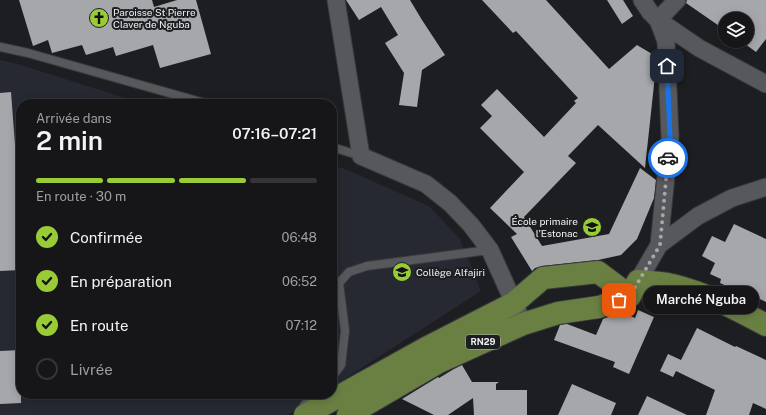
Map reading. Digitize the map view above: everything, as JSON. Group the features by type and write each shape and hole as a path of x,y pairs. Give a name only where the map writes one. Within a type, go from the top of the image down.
{"main road":[{"name":"RN29","path":"337,393 514,303 543,278 598,272 634,288"},
{"name":"RN29","path":"348,415 439,362 523,324 558,313 599,307 634,288 671,284 692,290 720,301 766,325"},
{"name":"RN29","path":"314,405 326,399"}],"street":[{"path":"336,0 361,156 426,184 450,203 471,225 490,250 523,324"},
{"path":"642,0 650,12 658,20 699,48 766,84"},
{"path":"658,20 677,0"},
{"path":"658,20 666,41 670,137 660,245"},
{"path":"634,288 660,245 698,216 732,198 766,187"}],"lane":[{"path":"0,47 28,53 190,99"},
{"path":"337,148 361,156"},
{"path":"337,370 341,364 345,331 339,283 349,272 367,266 490,250"}],"shaded area":[{"path":"0,60 18,64 128,99 16,99 16,399 314,399 288,415 0,415"},
{"name":"Collège Alfajiri","path":"337,167 429,206 460,239 481,291 337,384"}],"building":[{"name":"Paroisse St Pierre Claver de Nguba","path":"19,0 152,0 154,7 177,0 196,0 211,54 160,68 153,45 116,56 113,47 86,55 82,45 52,53 48,40 33,46"},
{"path":"346,0 410,0 445,55 422,70 417,107 399,105 404,73 385,43 398,35 381,7 359,20"},
{"path":"482,0 546,0 609,69 637,45 657,57 645,168 598,125 568,156 576,163 524,217 542,246 609,234 640,168 656,180 654,198 637,239 621,255 598,260 542,266 535,268 532,271 511,237 517,234 490,208 524,172 480,128 492,116 481,105 497,89 544,137 576,103 574,101 578,98 516,31 513,33"},
{"path":"607,0 623,0 633,16 622,24"},
{"path":"687,0 766,0 766,39 756,52 751,48 754,48 754,12 718,12 718,25 686,3"},
{"path":"11,92 16,158 16,270 0,271 0,93"},
{"path":"734,224 766,239 766,302 745,292 744,294 720,283 721,279 710,274 715,263 702,256 712,236 725,242"},
{"path":"638,310 654,317 629,374 613,367 615,362 554,340 560,325 567,324 596,335 603,319 621,312 635,318"},
{"path":"697,328 735,347 736,346 766,360 766,409 753,403 749,415 706,415 715,390 676,371 673,377 660,371 668,354 681,360"},
{"path":"16,350 16,399 21,399 21,403 0,404 0,351"},
{"path":"462,365 472,382 499,382 496,384 496,390 527,390 527,415 474,415 473,398 448,415 434,415 402,399 438,377 439,378"},
{"path":"572,384 616,403 611,415 558,415"},
{"path":"647,396 687,415 638,415"}],"way so far":[{"path":"619,300 630,296 660,245 668,158"}],"place":[{"name":"Paroisse St Pierre Claver de Nguba","path":"99,18"},
{"name":"École primaire l’Estonac","path":"592,227"},
{"name":"Collège Alfajiri","path":"402,272"},
{"name":"Marché Nguba","path":"619,300"}],"route":[{"path":"667,66 670,137 668,158"}]}
